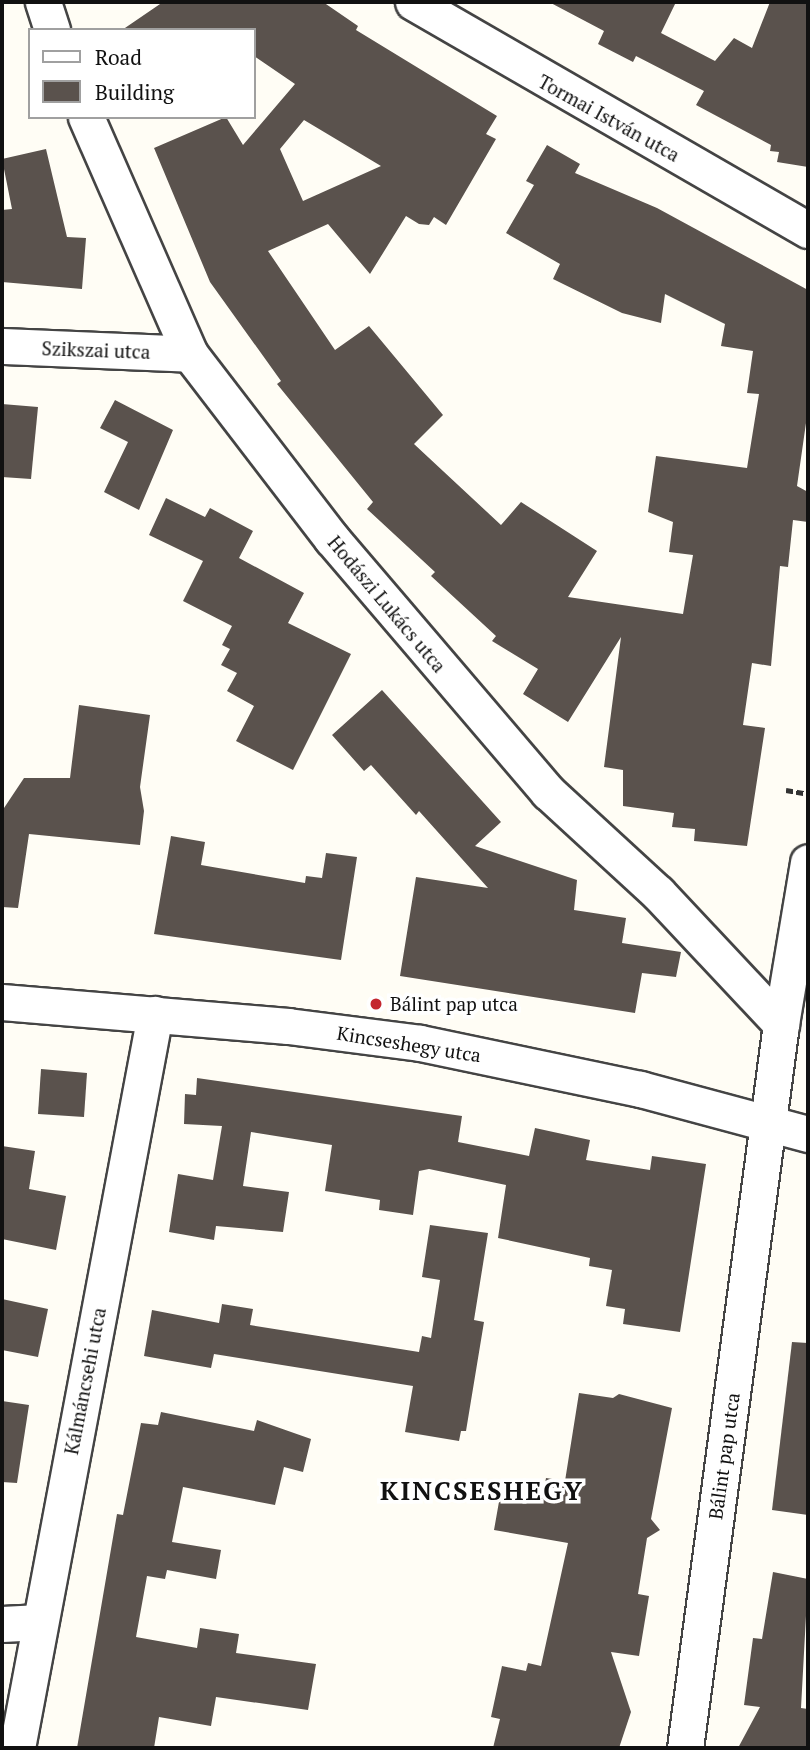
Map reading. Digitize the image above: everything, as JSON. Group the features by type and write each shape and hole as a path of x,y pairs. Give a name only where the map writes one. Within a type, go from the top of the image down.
{"street":[{"path":"43,2 51,28"},
{"name":"Tormai István utca","path":"413,2 808,230"},
{"name":"Hodászi Lukács utca","path":"87,119 190,354 368,584 548,792 658,893 781,1024"},
{"name":"Szikszai utca","path":"2,346 190,354"},
{"name":"Bálint pap utca","path":"685,1748 781,1024 808,862"},
{"name":"Kincseshegy utca","path":"2,1002 155,1014 419,1043 640,1089 808,1134"},
{"name":"Kálmáncsehi utca","path":"17,1748 155,1014"},
{"path":"2,1624 40,1622"}],"path":[{"path":"786,790 808,794"}],"building":[{"path":"163,2 323,2 358,26 356,30 497,116 486,134 496,139 446,225 434,217 429,225 419,224 406,216 370,274 328,224 268,251 335,350 369,326 443,415 414,444 501,525 521,502 597,551 568,597 683,614 693,555 669,552 673,522 648,512 656,456 747,468 759,394 747,393 753,351 721,346 725,324 665,294 661,323 622,313 553,279 560,264 506,233 534,185 526,181 547,145 580,164 575,173 657,208 808,290 808,409 797,486 808,492 808,522 793,520 788,567 780,566 771,666 752,663 743,725 765,728 747,846 694,841 695,829 672,827 674,813 623,806 623,770 604,767 621,637 568,722 523,694 538,669 492,641 496,636 431,576 435,572 367,509 373,502 277,384 281,381 210,282 154,148 221,119 227,119 243,145 295,84 256,57 256,28 125,28","holes":["304,120 381,166 303,201 280,149"]},
{"path":"549,2 676,2 661,33 715,61 734,38 752,48 770,2 808,2 808,167 777,162 779,152 770,151 771,145 696,105 704,91 636,56 633,62 598,44 604,31"},
{"path":"46,149 67,237 86,238 82,289 2,282 2,210 12,209 2,159"},
{"path":"115,400 173,430 139,510 104,492 128,442 100,428"},
{"path":"2,404 38,407 31,479 2,477"},
{"path":"166,498 205,517 210,508 253,531 239,558 304,593 288,623 351,654 293,770 236,741 254,706 227,691 237,673 221,665 230,649 222,645 232,626 183,601 203,561 149,535"},
{"path":"382,690 501,822 475,846 577,880 574,910 626,918 622,943 681,952 676,977 642,973 635,1013 400,976 416,877 488,888 419,811 416,815 371,765 364,771 332,735"},
{"path":"79,705 150,715 140,787 144,811 140,845 29,834 18,908 2,907 2,811 24,778 70,778"},
{"path":"171,836 205,842 201,865 305,883 306,876 322,878 326,853 357,857 341,960 154,934"},
{"path":"41,1069 87,1073 84,1117 38,1114"},
{"path":"197,1078 462,1116 458,1142 529,1156 535,1128 590,1140 586,1160 650,1170 652,1156 706,1164 680,1332 623,1324 625,1309 606,1306 612,1270 589,1266 590,1258 498,1238 506,1185 429,1169 419,1171 413,1215 379,1210 380,1200 325,1191 332,1145 251,1132 243,1186 289,1192 283,1232 216,1226 214,1240 169,1232 178,1174 213,1180 222,1126 184,1124 185,1094 196,1095"},
{"path":"2,1146 35,1151 29,1189 66,1196 56,1250 2,1239"},
{"path":"430,1225 488,1233 474,1320 484,1322 466,1431 461,1431 459,1441 405,1432 413,1386 214,1354 211,1368 144,1356 152,1310 219,1323 222,1304 253,1309 250,1325 419,1352 422,1336 431,1338 440,1280 422,1277"},
{"path":"2,1299 48,1309 38,1357 2,1350"},
{"path":"792,1342 808,1343 808,1515 772,1510"},
{"path":"579,1393 613,1398 619,1394 672,1408 651,1519 660,1530 647,1538 638,1594 649,1596 639,1656 611,1652 631,1712 619,1748 493,1748 500,1719 491,1717 502,1666 526,1671 528,1663 541,1666 568,1543 494,1530 500,1496 533,1502 534,1493 543,1494 546,1478 565,1481"},
{"path":"2,1401 29,1405 17,1483 2,1482"},
{"path":"161,1412 254,1431 257,1420 311,1439 303,1472 284,1467 275,1505 183,1487 172,1542 221,1550 216,1579 167,1570 165,1579 147,1576 136,1637 197,1648 200,1628 239,1634 236,1653 316,1664 308,1710 216,1697 211,1726 159,1717 154,1748 77,1748 117,1514 123,1515 141,1423 158,1425"},
{"path":"773,1572 808,1579 801,1708 808,1709 808,1748 738,1748 760,1707 744,1705 753,1638 762,1639"}],"place":[{"name":"Bálint pap utca","path":"376,1004"}],"district":[{"name":"KINCSESHEGY","path":"482,1491"}]}
